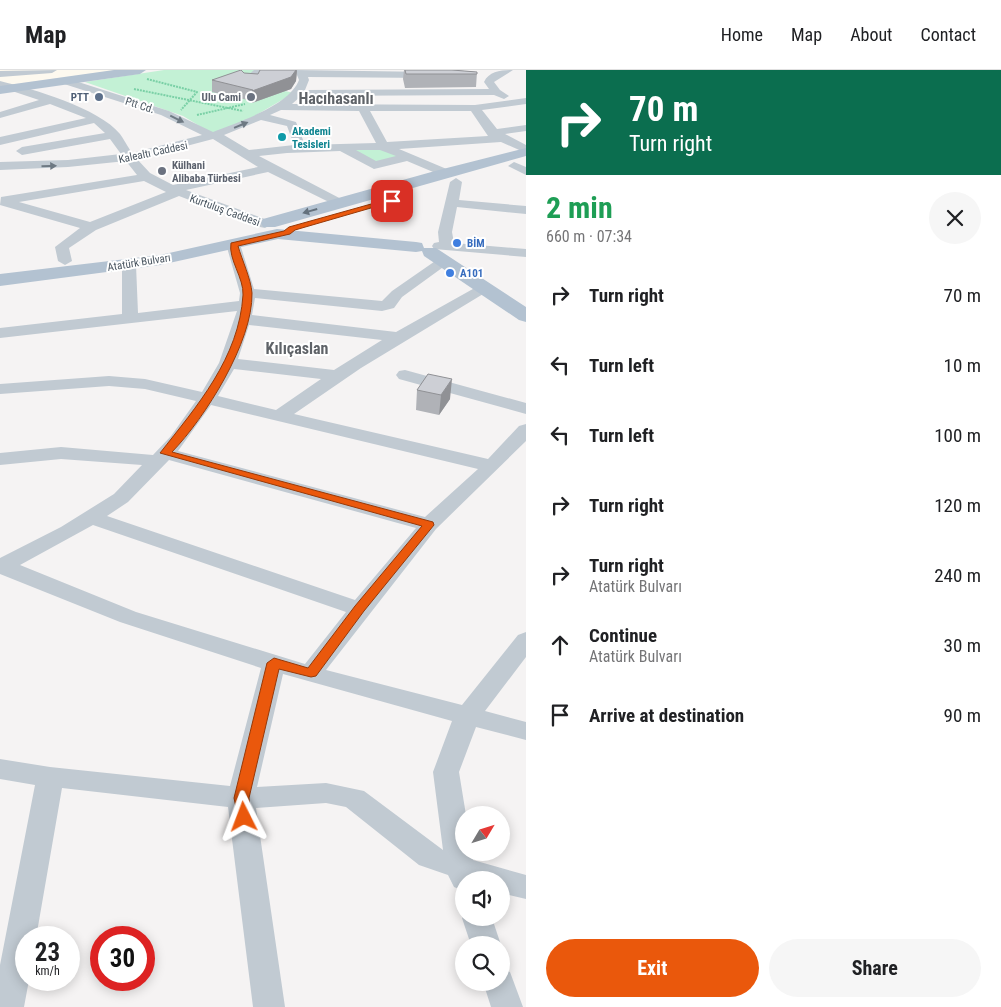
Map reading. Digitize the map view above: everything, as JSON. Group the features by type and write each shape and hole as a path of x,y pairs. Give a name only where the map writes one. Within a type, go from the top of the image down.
{"main road":[{"path":"4,87 65,81 130,71"},
{"name":"Atatürk Bulvarı","path":"0,274 110,260 277,228 359,222 451,178 526,150"},
{"name":"Atatürk Bulvarı","path":"0,280 129,265 233,244 340,202 451,178 522,167"},
{"path":"277,228 359,222 436,249 487,278 526,305"},
{"path":"277,228 436,249 485,288 526,316"},
{"path":"0,268 65,261 110,260"},
{"path":"0,284 129,265"}],"street":[{"path":"0,72 6,70"},
{"path":"0,72 50,70"},
{"path":"248,81 260,70"},
{"path":"475,80 489,82 508,70"},
{"path":"439,76 394,72 301,72 304,80 300,94 496,92 523,104"},
{"path":"394,72 400,109"},
{"name":"Ptt Cd.","path":"65,81 165,113 213,136 226,140 269,168 340,202"},
{"path":"489,82 496,92"},
{"name":"Kurtuluş Caddesi","path":"4,87 75,110 96,119 115,136 145,177 174,191 277,228"},
{"name":"Kalealtı Caddesi","path":"0,166 93,163 175,149 213,136 260,116 300,94"},
{"path":"0,115 48,101"},
{"path":"278,107 400,109 475,108 523,104"},
{"path":"0,333 246,305 388,305 436,249 445,232 452,204 451,178 410,157 384,147 363,108"},
{"path":"475,108 485,126 497,135 526,150"},
{"path":"58,114 75,110"},
{"path":"260,116 292,124 301,149"},
{"path":"0,141 96,119"},
{"path":"248,154 301,149 384,147 497,135 526,128"},
{"path":"22,151 72,141 115,136"},
{"path":"0,141 28,155 25,166 0,201"},
{"path":"344,148 374,165 410,157"},
{"path":"65,261 62,246 91,227 174,191 269,168"},
{"path":"0,201 145,177"},
{"path":"0,201 91,227"},
{"path":"452,204 526,210"},
{"path":"0,566 68,531 121,498 178,440 207,399 228,363 246,305 233,244"},
{"path":"436,249 526,253"},
{"path":"129,265 130,319"},
{"path":"279,416 334,375 396,337 485,288"},
{"path":"246,305 396,337"},
{"path":"228,363 334,375"},
{"path":"406,376 526,409"},
{"path":"0,390 109,381 146,384 492,466"},
{"path":"311,673 360,609 429,525 492,466 526,430"},
{"path":"0,459 61,453 161,457 429,525"},
{"path":"91,517 360,609"},
{"path":"0,566 83,601 224,649 526,731"},
{"path":"462,871 446,772 467,716 526,640"},
{"path":"268,1007 242,798 274,663"},
{"path":"0,769 50,777 242,798 326,793 354,798 429,857 456,871"},
{"path":"8,1007 50,777"},
{"path":"510,883 526,887"},
{"path":"502,991 507,1007"}],"path":[{"path":"130,71 197,92 180,112 186,114"},
{"path":"130,89 245,112"},
{"path":"149,97 158,94"},
{"path":"193,116 245,104"}],"shaded area":[{"path":"0,70 117,70 0,86"}],"green space":[{"path":"164,70 257,70 245,82 294,93 246,121 213,134 183,116 85,82"},
{"path":"382,149 403,157 375,162 352,150"}],"building":[{"path":"241,70 244,73 258,74 260,70 296,70 291,77 252,91 212,80"},
{"path":"405,70 452,70 477,72 477,74 406,74"},
{"path":"428,374 452,379 441,395 417,390"}],"place":[{"name":"PTT","path":"99,97"},
{"name":"Ulu Cami","path":"251,97"},
{"name":"Akademi Tesisleri","path":"282,137"},
{"name":"Külhani Alibaba Türbesi","path":"162,171"},
{"name":"BİM","path":"457,243"},
{"name":"A101","path":"450,273"}],"district":[{"name":"Hacıhasanlı","path":"336,98"},
{"name":"Kılıçaslan","path":"297,348"}],"route":[{"path":"244,817 242,798 274,663 311,673 360,609 429,525 165,453 178,440 220,380 243,319 248,293 233,244 284,233 292,228 392,201"}]}
